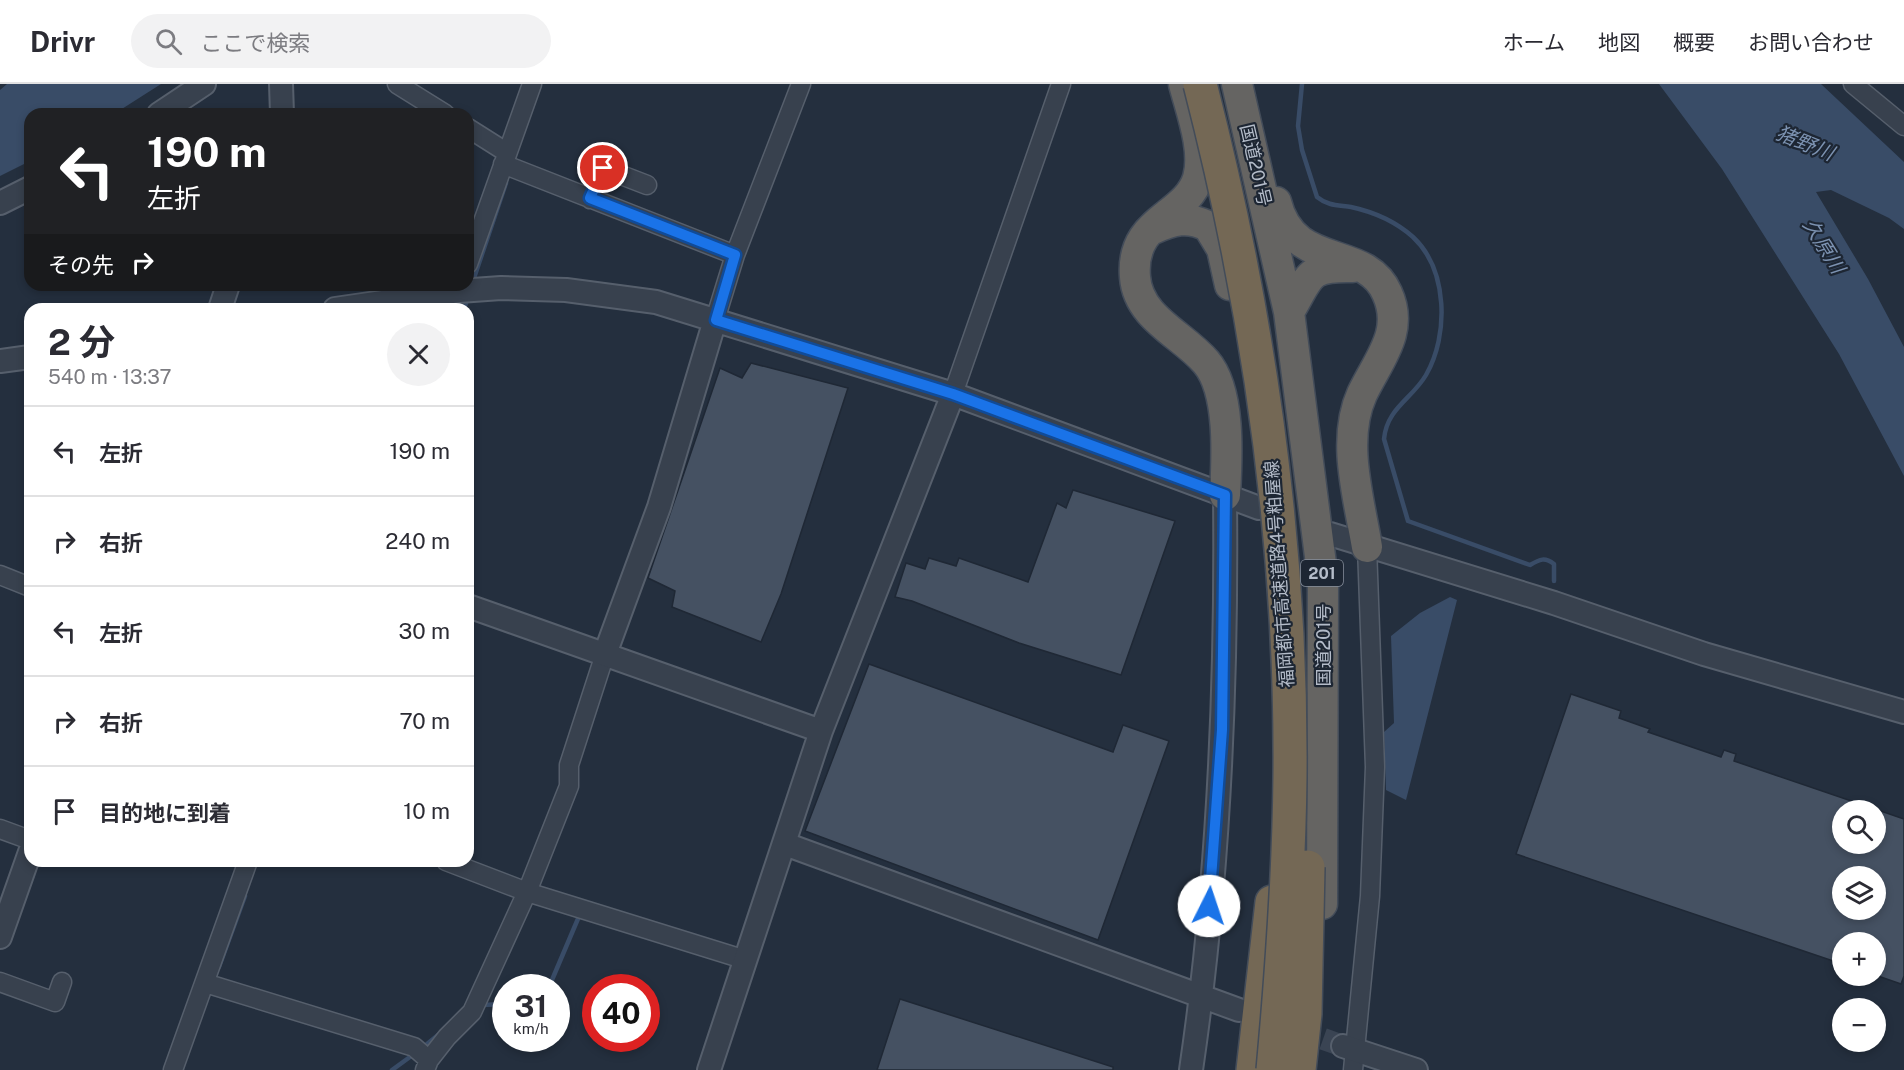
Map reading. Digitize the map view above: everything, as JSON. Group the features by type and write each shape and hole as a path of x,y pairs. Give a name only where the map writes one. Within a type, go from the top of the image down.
{"highway":[{"path":"1184,84 1200,157 1197,179 1187,196 1142,238 1135,265 1138,292 1144,305 1207,363 1220,389 1227,465 1225,495"},
{"name":"201","path":"1198,84 1239,285 1263,499 1277,565 1283,703 1283,882 1268,1070"},
{"name":"福岡都市高速道路4号粕屋線","path":"1198,84 1227,189 1250,303 1267,424 1281,551 1290,774 1273,1070"},
{"name":"福岡都市高速道路4号粕屋線","path":"1221,84 1247,189 1274,336 1300,553 1309,708 1309,834 1305,1014 1299,1070"},
{"name":"国道201号","path":"1237,84 1289,312 1323,580 1325,836 1320,988 1311,1070"},
{"path":"1244,84 1279,213 1286,229 1311,249 1362,267 1387,290 1393,309 1390,344 1362,394 1355,416 1353,458 1367,547"},
{"path":"1150,230 1174,220 1197,220 1208,226 1222,249 1263,499"},
{"path":"1289,312 1306,278 1316,271 1330,266 1362,267"},
{"path":"1252,1070 1273,889 1283,882"}],"street":[{"path":"168,108 204,84"},
{"path":"281,84 282,108"},
{"path":"396,84 435,108"},
{"path":"474,246 532,84"},
{"path":"205,982 414,1047 427,1065 472,1012 527,892 569,786 569,765 605,654 658,507 735,255 801,84"},
{"path":"709,1070 821,731 953,394 1061,84"},
{"path":"1853,84 1904,126"},
{"path":"474,133 504,158 590,198 735,255"},
{"path":"590,198 603,168 647,185"},
{"path":"0,203 24,191"},
{"path":"387,303 501,288 609,294 656,302 953,394 1225,495 1263,499"},
{"path":"0,362 24,358"},
{"path":"1191,1070 1202,995 1222,730 1225,495"},
{"path":"1330,534 1446,569 1704,654 1904,712"},
{"path":"1367,547 1375,767 1370,896 1350,1055 1416,1070"},
{"path":"0,575 24,585"},
{"path":"474,608 821,731"},
{"path":"0,829 24,838"},
{"path":"784,844 1239,1010"},
{"path":"0,937 25,867"},
{"path":"173,1070 246,867"},
{"path":"462,867 527,892 746,960"},
{"path":"0,981 55,1002 62,982"}],"water":[{"path":"7,84 161,84 123,108 24,108 24,164 0,176 0,90"},
{"path":"1659,84 1821,84 1904,162 1904,229 1889,218 1831,190 1816,192 1868,279 1904,347 1904,476 1839,354 1722,169"},
{"path":"1450,597 1457,600 1406,800 1386,790 1384,732 1394,723 1391,636 1420,613"}],"building":[{"path":"751,363 848,388 781,594 761,642 672,607 675,591 648,578 720,368 742,378"},
{"path":"1073,490 1175,521 1121,675 1019,643 912,601 895,597 906,563 925,569 929,558 956,566 959,558 1028,582 1057,503 1066,508"},
{"path":"869,664 1113,752 1123,725 1169,741 1098,940 805,831"},
{"path":"1571,694 1621,711 1619,718 1650,729 1648,732 1721,757 1724,750 1736,754 1734,761 1849,800 1832,800 1832,854 1886,854 1886,813 1904,819 1904,976 1901,984 1886,979 1886,932 1832,932 1832,961 1516,854"},
{"path":"900,999 1113,1067 1113,1070 877,1070"}],"waterway":[{"path":"1302,84 1298,126 1302,150 1317,197 1329,204 1376,214 1406,231 1425,251 1439,285 1441,322 1439,341 1433,359 1426,375 1390,419 1384,439 1408,521 1530,565 1540,560 1548,560 1554,564 1554,581"},
{"path":"474,278 506,183"},
{"path":"466,303 468,297"},
{"path":"219,967 245,896"},
{"path":"555,974 580,914"},
{"path":"481,1005 492,1005"},
{"path":"421,1049 438,1035"},
{"path":"392,1070 414,1054"}],"tunnel":[{"path":"1292,1028 1343,1046"}],"route":[{"path":"603,168 590,198 735,255 716,320 953,394 1034,426 1225,495 1222,730 1209,906"}],"water label":[{"name":"猪野川","path":"1805,143"},
{"name":"久原川","path":"1824,246"}]}
